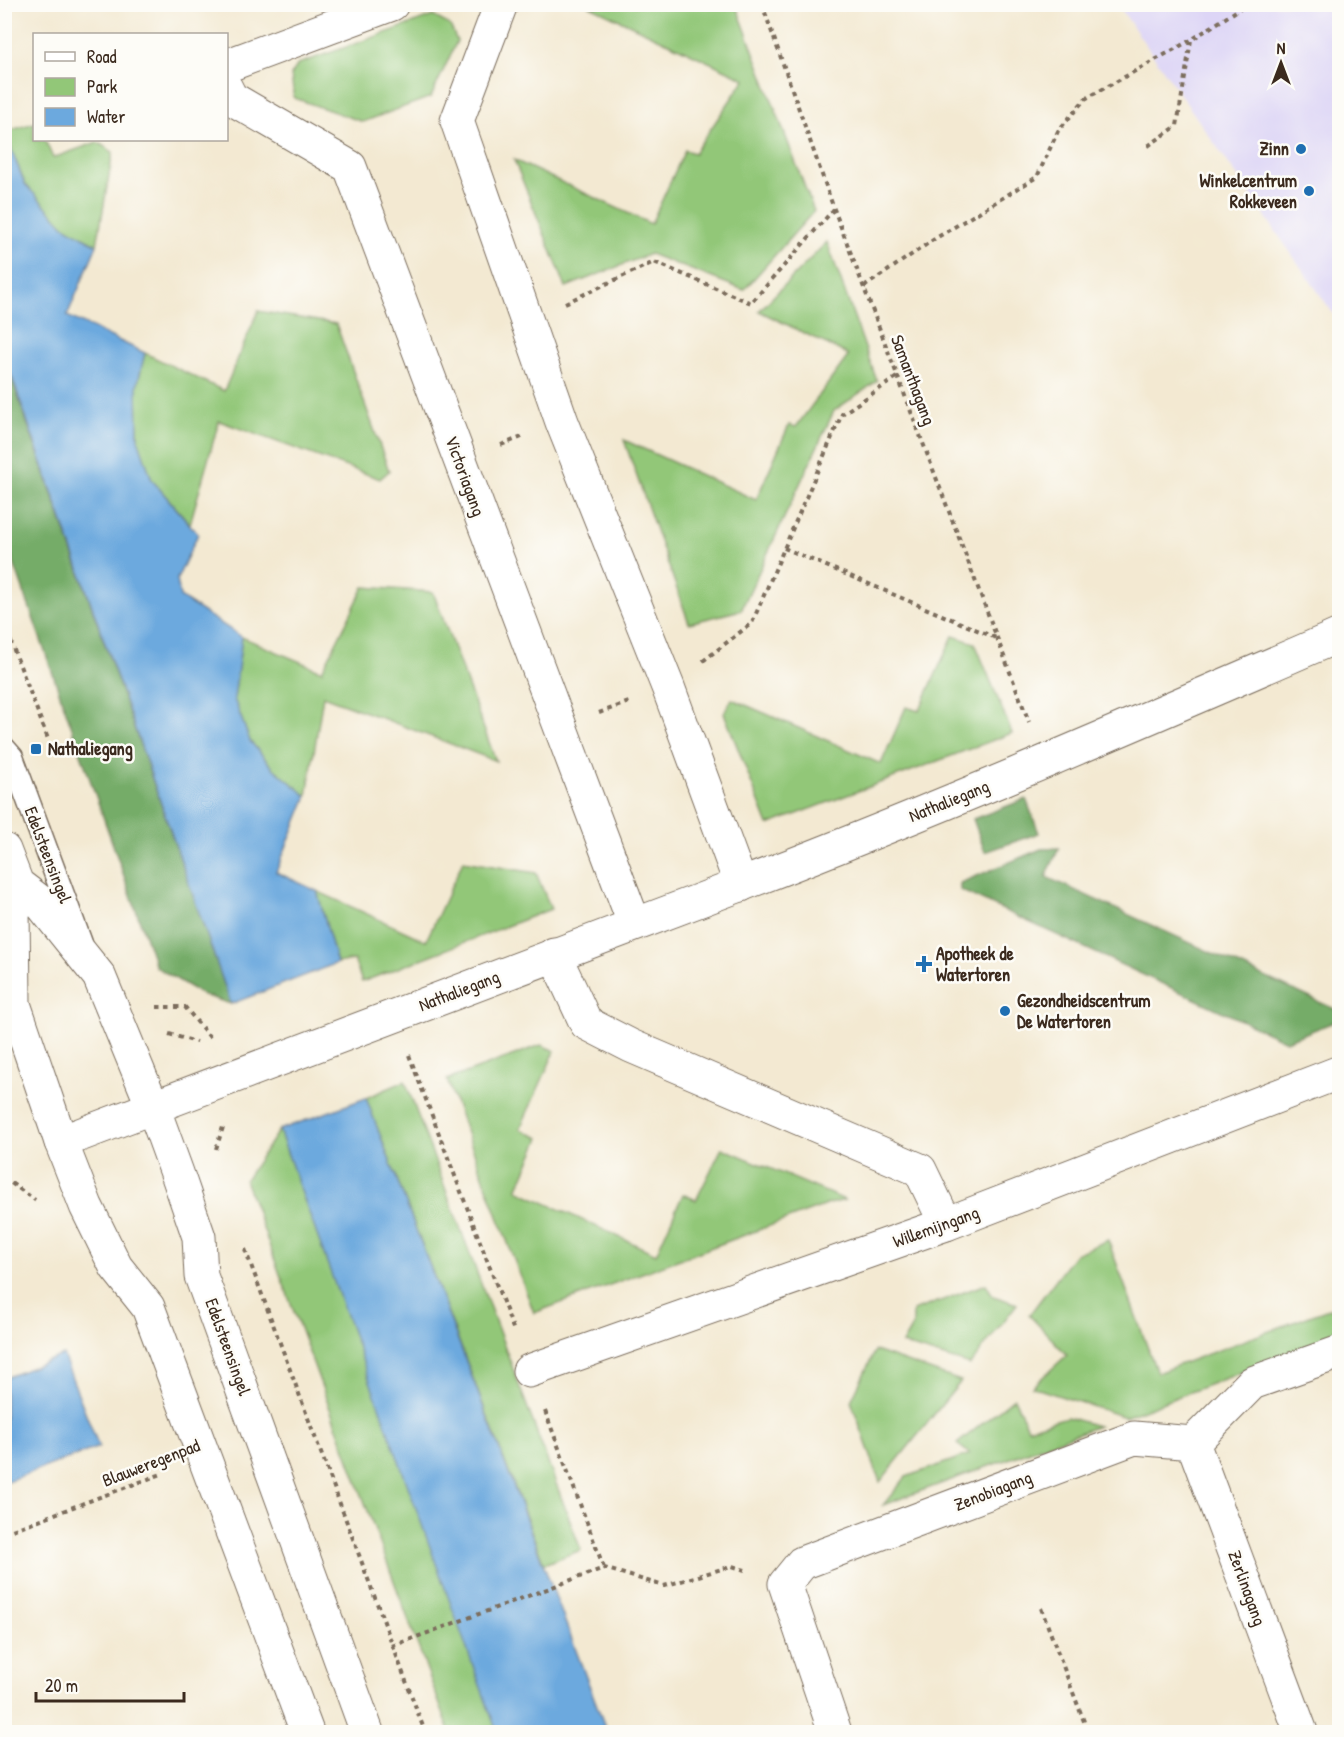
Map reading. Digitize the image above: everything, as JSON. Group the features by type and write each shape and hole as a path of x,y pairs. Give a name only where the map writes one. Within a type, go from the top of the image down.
{"street":[{"path":"228,65 392,4"},
{"path":"501,4 457,122 562,422 668,687 741,885"},
{"name":"Victoriagang","path":"228,92 231,98 351,167 559,728 634,923"},
{"name":"Nathaliegang","path":"61,1142 394,1017 634,923 741,885 1045,762 1340,635"},
{"path":"4,850 17,884 13,909 9,990 61,1142 86,1206 116,1267 148,1308 307,1732"},
{"name":"Edelsteensingel","path":"17,884 38,900 99,976 153,1107 199,1237 201,1276 367,1732"},
{"path":"554,954 586,1023 631,1047 920,1170 946,1224"},
{"name":"Willemijngang","path":"529,1371 946,1224 1340,1071"},
{"path":"1193,1443 1252,1383 1340,1352"},
{"name":"Zenobiagang","path":"785,1584 802,1563 1134,1438 1193,1443"},
{"name":"Zerlinagang","path":"1193,1443 1301,1732"},
{"path":"785,1584 835,1732"}],"lane":[{"name":"Edelsteensingel","path":"4,748 12,758 89,964"}],"path":[{"name":"Samanthagang","path":"762,4 834,209 1045,762"},
{"path":"864,288 936,238 1036,177 1058,131 1085,99 1191,40 1247,4"},
{"path":"1148,146 1177,126 1191,40"},
{"path":"568,314 565,303 654,262 751,303 834,209"},
{"path":"559,728 668,687 752,623 842,414 897,377"},
{"path":"459,460 562,422"},
{"path":"784,548 997,639"},
{"path":"394,1017 604,1568"},
{"path":"241,1240 425,1732"},
{"path":"261,1436 308,1420"},
{"name":"Blauweregenpad","path":"4,1533 204,1458"},
{"path":"392,1646 604,1568 664,1586 732,1566 785,1584"},
{"path":"1041,1608 1088,1732"}],"shaded area":[{"path":"1118,5 1339,5 1339,322"}],"green space":[{"path":"588,5 736,5 814,211 744,290 650,254 566,287 514,160 651,224 685,150 694,153 745,79"},
{"path":"433,16 450,25 457,41 431,97 363,122 294,98 291,75 298,64"},
{"path":"33,123 33,141 45,141 53,158 97,142 113,152 97,245 64,226 25,184 5,132"},
{"path":"827,242 877,381 834,411 741,610 689,623 624,440 756,500 789,425 796,427 849,355 759,311"},
{"path":"258,311 336,324 389,471 380,479 219,421 190,524 152,480 138,439 137,386 145,353 224,391"},
{"path":"4,357 231,1004 203,995 156,967 5,538"},
{"path":"364,587 433,592 496,761 323,696 307,796 273,768 250,741 234,699 242,637 322,671"},
{"path":"953,636 975,643 1012,733 768,825 724,713 732,699 881,764 906,707 919,711"},
{"path":"1026,799 1039,833 985,852 973,819"},
{"path":"1059,848 1046,877 1339,1011 1339,1020 1286,1041 960,890 960,883 1041,849"},
{"path":"463,861 536,873 551,909 362,982 354,960 337,963 317,891 426,941"},
{"path":"541,1045 555,1051 520,1129 540,1138 517,1190 656,1254 683,1194 696,1200 722,1148 845,1200 534,1313 447,1080"},
{"path":"405,1081 581,1550 544,1564 366,1098"},
{"path":"279,1130 498,1732 450,1732 245,1180"},
{"path":"1108,1240 1157,1373 1339,1305 1339,1335 1125,1417 1032,1387 1067,1355 1029,1315 1075,1254"},
{"path":"986,1284 993,1296 1017,1304 970,1365 902,1344 913,1325 913,1311"},
{"path":"875,1351 961,1381 880,1482 851,1401"},
{"path":"1014,1398 1028,1428 1067,1417 1098,1426 883,1505 906,1477 970,1454 957,1444"}],"water":[{"path":"4,132 25,184 64,226 97,245 67,316 145,353 137,386 138,439 152,480 198,534 177,579 180,597 242,637 234,699 250,741 273,768 307,796 276,872 317,891 337,963 231,1004 5,357"},
{"path":"366,1098 607,1732 497,1732 279,1130"},
{"path":"63,1355 99,1447 5,1482 5,1378"}],"place":[{"name":"Zinn","path":"1301,149"},
{"name":"Winkelcentrum Rokkeveen","path":"1309,191"},
{"name":"Nathaliegang","path":"36,749"},
{"name":"Apotheek de Watertoren","path":"924,964"},
{"name":"Gezondheidscentrum De Watertoren","path":"1005,1011"}]}
